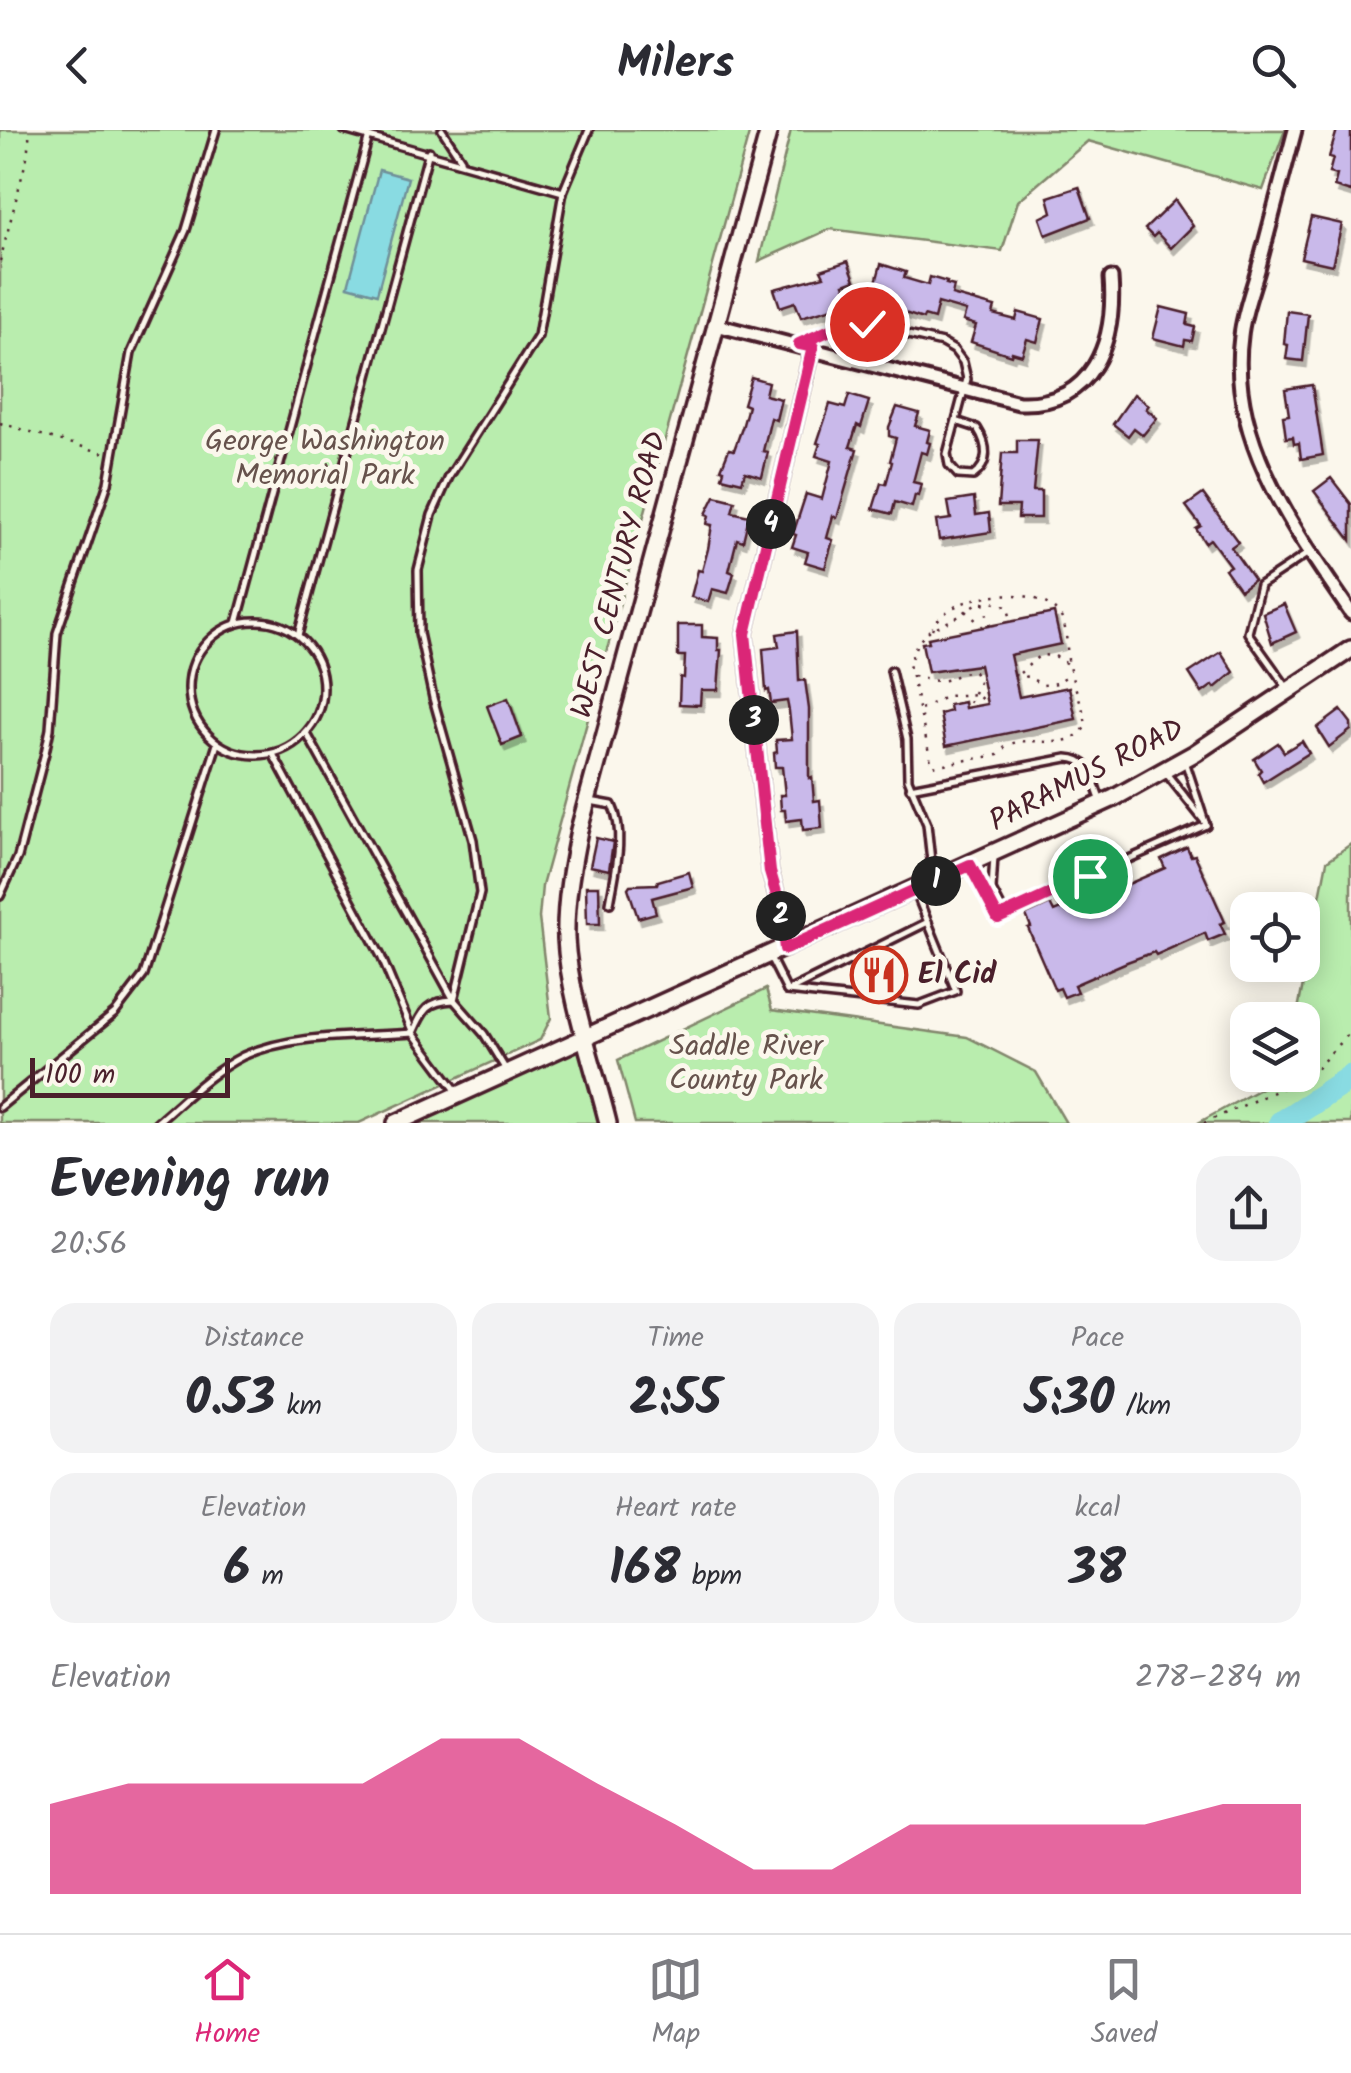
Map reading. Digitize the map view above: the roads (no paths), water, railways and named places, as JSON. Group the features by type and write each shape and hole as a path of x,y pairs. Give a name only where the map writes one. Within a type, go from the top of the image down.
{"main road":[{"name":"WEST CENTURY ROAD","path":"608,1123 571,979 566,940 571,869 769,130"},
{"name":"PARAMUS ROAD","path":"396,1123 1102,804 1184,759 1351,649"}],"street":[{"path":"1295,130 1240,337 1242,376 1250,426 1277,500 1351,613"},
{"path":"716,325 1019,403 1036,404 1079,386 1102,354 1114,305 1111,278"},
{"path":"785,949 780,906 770,872 745,634 813,347"}],"lane":[{"path":"0,896 18,858 50,729 58,634 108,483 131,353 186,230 216,130"},
{"path":"344,130 564,192"},
{"path":"442,130 463,162"},
{"path":"454,1000 480,893 473,840 419,634 418,570 432,515 449,477 538,336 564,192 589,130"},
{"path":"237,623 369,136"},
{"path":"298,635 429,152"},
{"path":"799,344 839,326 858,323 942,344 954,350 963,362 967,379 947,454 949,465 958,475 972,476 984,463 984,443 977,428 956,422"},
{"path":"1290,692 1248,634 1260,585 1310,552"},
{"path":"269,622 298,635 316,656 324,683 320,710 307,734 274,754 244,755 217,744 200,726 190,702 189,677 198,653 214,634 237,623 269,622"},
{"path":"891,671 907,739 906,771 926,824 931,861 939,879"},
{"path":"307,734 454,1000 484,1034 507,1073"},
{"path":"0,1107 116,1013 144,975 217,744"},
{"path":"274,754 381,956 413,1033 459,1094"},
{"path":"910,788 1066,758 1078,759 1090,770 1102,804"},
{"path":"1184,759 1206,825"},
{"path":"1164,771 1206,825"},
{"path":"587,801 612,805 617,814 618,858 610,903"},
{"path":"1106,869 1206,825"},
{"path":"994,854 992,890 1001,917"},
{"path":"970,865 1001,917"},
{"path":"1001,917 1090,876"},
{"path":"787,991 918,1005 956,991 915,890"},
{"path":"787,991 929,922"},
{"path":"770,956 787,991"},
{"path":"413,1033 422,1012 437,1000 454,1000"},
{"path":"156,1123 219,1070 244,1056 283,1043 413,1033"}],"water":[{"path":"379,170 408,178 377,294 348,286"}],"waterway":[{"path":"1281,1123 1351,1077"}],"place":[{"name":"El Cid","path":"879,975"}],"park label":[{"name":"George Washington Memorial Park","path":"325,459"},
{"name":"Saddle River County Park","path":"746,1064"}]}
